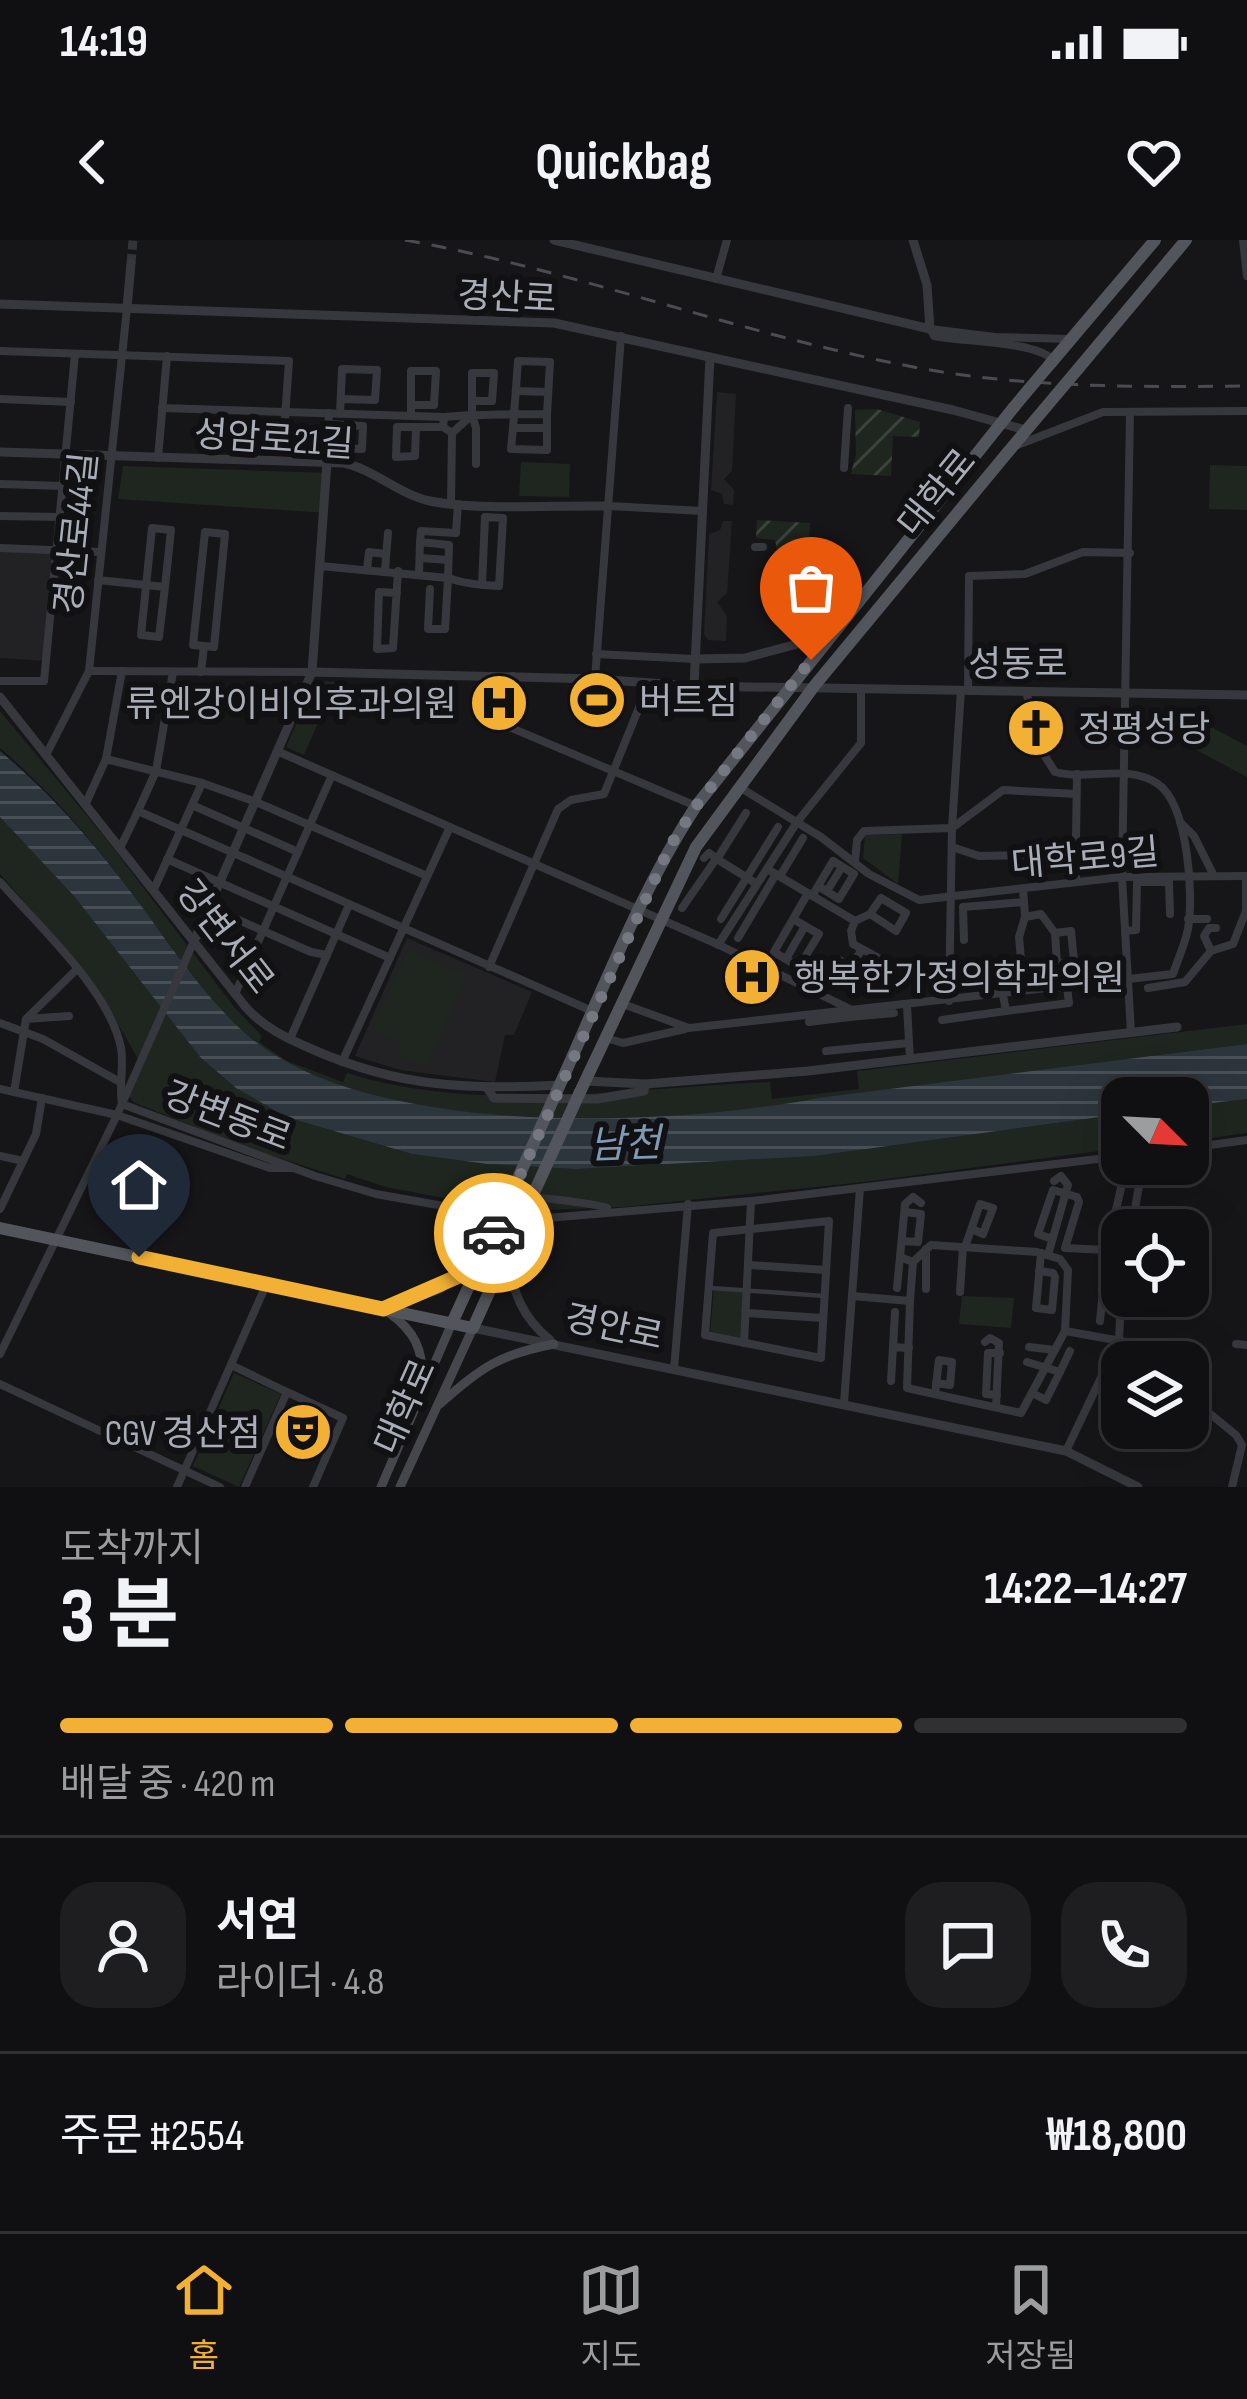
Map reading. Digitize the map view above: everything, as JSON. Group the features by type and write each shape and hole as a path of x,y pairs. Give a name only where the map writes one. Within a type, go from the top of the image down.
{"main road":[{"name":"대학로","path":"452,1323 670,846 789,685 1000,422 1155,240"},
{"name":"대학로","path":"400,1487 696,847 815,686 1186,240"},
{"name":"경안로","path":"0,1228 473,1328"},
{"path":"383,1309 440,1287 485,1252"},
{"path":"383,1309 406,1324 418,1341 423,1389"},
{"path":"381,1487 452,1323"},
{"path":"436,1407 484,1365 512,1352 554,1344"}],"street":[{"path":"554,240 930,329 1072,339"},
{"path":"620,256 622,240"},
{"path":"716,279 727,240"},
{"path":"913,240 927,285 934,336 1039,349 1052,362"},
{"path":"1243,240 1247,275"},
{"path":"127,308 130,262"},
{"name":"경산로","path":"0,304 537,322 621,336 1026,430"},
{"name":"경산로44길","path":"47,753 89,671 127,308"},
{"path":"595,679 621,336"},
{"path":"0,351 289,362 282,461"},
{"path":"0,681 44,681 75,354"},
{"path":"158,458 167,356"},
{"path":"694,686 710,357"},
{"path":"518,361 550,362 548,392 548,450 511,449 518,361"},
{"path":"162,407 332,417 363,426 362,449 327,448 332,417 340,399 342,369 377,370 375,400 340,399"},
{"path":"332,417 411,411 434,405 436,371 411,370 411,411"},
{"path":"472,401 492,401 494,373 472,373 472,401 472,415 476,464"},
{"path":"517,391 548,392"},
{"path":"0,399 71,402"},
{"path":"844,468 848,408"},
{"path":"411,411 447,426 472,415"},
{"path":"1010,450 1103,412 1247,411"},
{"path":"1130,412 1122,877 1131,1033"},
{"path":"416,427 415,456 396,457 397,427 447,426 472,415 547,414"},
{"path":"1040,415 1040,426 1049,432"},
{"path":"419,573 421,531 456,533 447,426"},
{"path":"513,428 547,428"},
{"name":"성암로21길","path":"0,452 327,462 365,469 424,500 609,506"},
{"path":"0,1354 134,1078 312,672 327,462"},
{"path":"0,484 63,486"},
{"path":"609,506 703,512"},
{"path":"0,516 60,517"},
{"path":"320,566 419,573 482,585 499,586 503,518 485,517 482,585"},
{"path":"152,528 171,530 165,587 159,637 141,635 152,528"},
{"path":"205,532 225,535 220,586 214,647 193,645 205,532"},
{"path":"385,570 388,533"},
{"path":"420,542 449,545 445,629 428,629 430,589"},
{"path":"0,548 100,552"},
{"path":"367,569 369,552 386,554"},
{"path":"949,1006 952,827 969,576 1025,574 1083,553 1130,553"},
{"path":"420,559 448,560"},
{"path":"483,564 500,565"},
{"path":"397,593 379,592 377,649 393,648 397,593 398,571"},
{"path":"98,580 165,587"},
{"path":"200,584 220,586"},
{"path":"596,654 695,659 758,652 832,634"},
{"path":"201,672 204,646"},
{"path":"89,671 312,672"},
{"path":"86,802 106,759 122,671"},
{"path":"121,846 155,771 173,672"},
{"name":"성동로","path":"312,672 694,686 1247,695"},
{"path":"513,676 494,721 696,806"},
{"path":"490,967 558,808 604,794 649,683"},
{"path":"737,938 797,822 861,743 861,690"},
{"path":"1025,692 1047,764 1055,772 1125,773 1161,785 1214,875"},
{"name":"강변서로","path":"0,697 263,1024 343,1062 421,1083 558,1088"},
{"path":"279,752 718,945 853,1013"},
{"path":"106,759 256,802 428,876"},
{"path":"1076,838 1077,774"},
{"path":"235,994 332,775"},
{"path":"154,889 202,783"},
{"name":"대학로9길","path":"740,787 904,895 928,901 1122,877 1246,877"},
{"path":"855,863 857,839 863,831 952,827 1003,790 1076,794"},
{"path":"192,805 298,852"},
{"path":"137,811 592,1011"},
{"path":"682,908 746,813"},
{"path":"605,1037 623,1043 688,1028 949,1006 1173,974 1188,920 1190,876 1179,820"},
{"path":"343,1062 450,827"},
{"path":"721,920 778,827"},
{"path":"718,945 757,884 774,873 803,838"},
{"path":"952,847 979,856 1025,855 1076,874 1076,883"},
{"path":"704,858 709,853 757,884"},
{"path":"167,859 390,958"},
{"path":"793,919 818,934 799,967 774,952 793,919 810,894 826,891 839,898 854,874 832,861 826,891 827,905"},
{"path":"774,873 855,921"},
{"path":"1148,988 1185,982 1211,951 1233,944 1242,928 1246,877"},
{"name":"강변동로","path":"0,882 76,970 112,1024 122,1050 118,1081 122,1103 376,1194 503,1211"},
{"path":"1125,931 1136,930 1137,882 1169,882 1170,914"},
{"path":"1022,890 1022,971"},
{"path":"841,961 880,990 884,962 853,944 851,932 855,921 870,914 881,898 906,913 896,931 870,914"},
{"path":"964,940 963,907 1024,902"},
{"path":"290,1039 349,905"},
{"path":"209,907 327,955"},
{"path":"942,1020 1074,1002 1063,987 1054,933 1041,914 1025,917"},
{"path":"1188,920 1207,919"},
{"path":"786,959 805,926"},
{"path":"1211,951 1204,936 1208,928 1216,928"},
{"path":"1054,933 1071,931 1075,961 1057,964"},
{"path":"196,937 252,957"},
{"path":"849,970 862,949"},
{"path":"862,979 876,957"},
{"path":"14,1092 27,1018 76,970"},
{"path":"1003,995 1006,1011"},
{"path":"620,1003 688,1028"},
{"path":"907,1006 910,1059"},
{"path":"949,1006 964,1016"},
{"path":"809,1022 853,1013 894,1013"},
{"path":"27,1018 69,1016"},
{"path":"0,1023 118,1081"},
{"path":"582,1086 910,1059 1177,1027"},
{"path":"826,1052 909,1043"},
{"path":"856,1054 872,1047"},
{"path":"488,1088 494,1098 597,1099 635,1094 644,1091 646,1084"},
{"path":"0,1089 117,1115 270,1168 293,1168"},
{"path":"0,1209 38,1128 42,1098"},
{"path":"1209,1145 1247,1140"},
{"path":"0,1156 23,1161"},
{"path":"525,1214 752,1201 1101,1159"},
{"path":"1054,1181 1061,1176 1066,1180 1065,1194"},
{"path":"844,1403 860,1188"},
{"path":"1039,1271 1055,1277 1052,1310 1036,1308 1039,1271 1052,1239 1038,1234 1053,1190 1079,1202 1065,1247 1101,1250"},
{"path":"457,1208 464,1195 478,1192 541,1201 585,1201 612,1210"},
{"path":"897,1288 905,1204 913,1197 920,1203"},
{"path":"744,1343 752,1201"},
{"path":"674,1369 688,1204"},
{"path":"902,1241 918,1242 920,1214 905,1212"},
{"path":"829,1220 826,1270 821,1358 705,1336 713,1233 829,1220"},
{"path":"960,1292 964,1247 972,1229"},
{"path":"931,1245 964,1247 1044,1254 1060,1259 1068,1270 1065,1330 1021,1412 935,1389 907,1388 913,1262 931,1245"},
{"path":"926,1249 926,1289"},
{"path":"507,1252 518,1300 530,1324 554,1344"},
{"path":"900,1257 913,1262"},
{"path":"750,1265 826,1270"},
{"path":"177,1487 267,1284"},
{"path":"709,1288 825,1296"},
{"path":"852,1296 910,1301"},
{"path":"1100,1321 1101,1311"},
{"path":"891,1381 895,1312"},
{"path":"747,1313 823,1318"},
{"path":"1066,1451 1119,1340 1120,1317"},
{"name":"경안로","path":"473,1328 1066,1451 1138,1487"},
{"path":"1065,1330 1188,1353 1208,1412 1244,1445 1233,1483"},
{"path":"985,1342 995,1338 1000,1353 996,1407"},
{"path":"893,1347 909,1348"},
{"path":"1029,1347 1055,1350"},
{"path":"1032,1393 1046,1400 1070,1351"},
{"path":"1027,1362 1060,1372"},
{"path":"231,1365 344,1418 313,1487"},
{"path":"0,1384 220,1487"},
{"path":"245,1487 287,1392"},
{"path":"1233,1483 1247,1479"}],"shaded area":[{"path":"717,392 736,394 732,471 724,479 734,490 733,505 724,504 722,494 711,490"},
{"path":"877,409 920,422 919,437 893,436 891,476 851,474 856,454 855,410"},
{"path":"521,462 570,464 569,497 519,496"},
{"path":"1210,465 1247,466 1247,510 1209,509"},
{"path":"123,466 329,473 327,513 118,499"},
{"path":"757,520 810,523 808,566 779,560 775,540 756,538"},
{"path":"723,521 732,521 727,593 717,602 727,616 726,641 708,640 704,634 709,534 720,530"},
{"path":"0,549 57,553 46,661 0,658"},
{"path":"315,681 336,682 304,755 286,747"},
{"path":"0,711 262,1036 259,1042 287,1061 343,1082 347,1073 398,1086 503,1096 770,1082 772,1099 859,1089 857,1071 1247,1024 1247,1044 681,1116 536,1118 393,1100 331,1082 278,1058 223,1012 80,828 0,748"},
{"path":"1198,720 1247,746 1247,777 1185,744"},
{"path":"0,817 75,896 200,1057 236,1088 286,1117 412,1154 576,1169 815,1156 1101,1117 1101,1151 864,1182 623,1207 544,1210 451,1195 444,1198 347,1174 345,1179 248,1148 133,1102 129,1096 142,1067 112,1014 0,874"},
{"path":"902,834 898,884 863,858 865,835"},
{"path":"407,938 532,992 514,1035 505,1035 495,1082 400,1070 355,1056"},
{"path":"408,950 467,976 426,1067 397,1055 402,1043 372,1030"},
{"path":"1247,1099 1247,1133 1209,1138 1209,1104"},
{"path":"714,1288 744,1293 740,1338 710,1333"},
{"path":"962,1296 1014,1298 1011,1328 959,1324"},
{"path":"234,1373 281,1394 239,1487 193,1466"}],"water":[{"name":"남천","path":"0,751 85,835 198,983 245,1033 298,1068 364,1092 440,1108 521,1116 683,1115 1247,1044 1247,1099 1209,1104 1209,1077 1101,1077 1101,1117 815,1156 576,1169 412,1154 286,1117 236,1088 200,1057 75,897 0,817"}],"tunnel":[{"path":"131,263 133,240"}],"railway":[{"path":"405,240 919,368 1042,383 1247,386"}],"way so far":[{"path":"494,1233 670,846 811,660"}],"place":[{"name":"버트짐","path":"597,700"},
{"name":"류엔강이비인후과의원","path":"499,703"},
{"name":"정평성당","path":"1036,728"},
{"name":"행복한가정의학과의원","path":"752,977"},
{"name":"CGV 경산점","path":"303,1432"}],"route":[{"path":"139,1257 383,1309 461,1275 485,1252 494,1233"}]}
